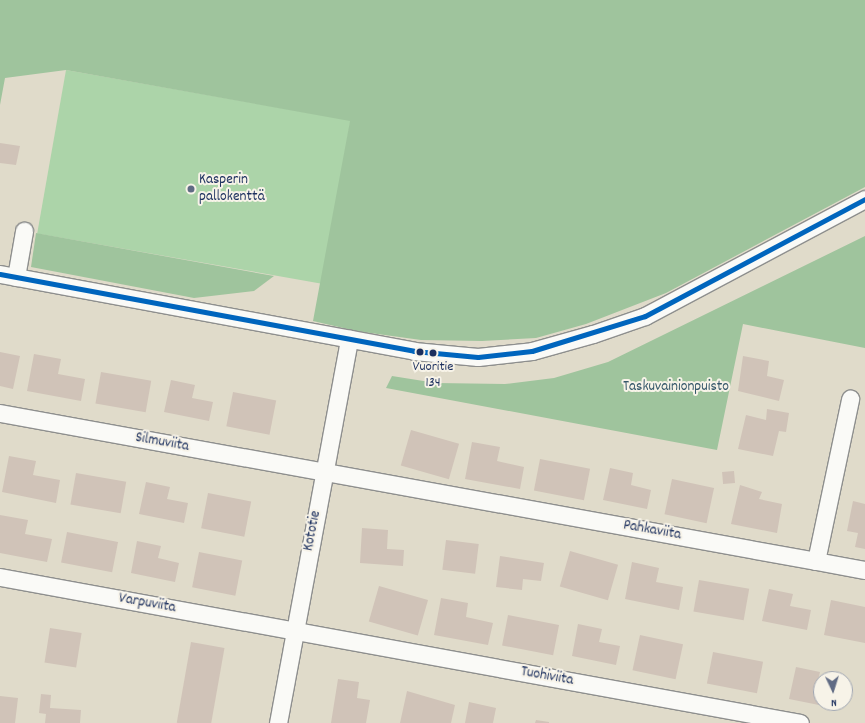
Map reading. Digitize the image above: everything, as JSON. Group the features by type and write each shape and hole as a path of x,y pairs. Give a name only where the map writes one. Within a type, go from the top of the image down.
{"street":[{"path":"24,231 8,276 414,351 478,357 532,351 593,334 645,316 865,199"},
{"name":"Kototie","path":"278,723 349,339"},
{"path":"816,561 850,399"},
{"name":"Silmuviita","path":"0,413 324,472"},
{"name":"Pahkaviita","path":"324,472 865,570"},
{"name":"Varpuviita","path":"0,577 295,630"},
{"name":"Tuohiviita","path":"295,630 800,723"}],"green space":[{"path":"0,0 865,0 865,187 666,293 586,324 536,338 482,341 421,340 356,331 313,321 350,121 66,70 5,78 0,105"},
{"name":"Kasperin pallokenttä","path":"66,70 351,120 322,284 37,233"},
{"path":"36,233 274,276 254,291 194,298 31,267"},
{"name":"Taskuvainionpuisto","path":"865,236 865,348 743,324 717,450 386,388 392,376 436,383 505,384 554,378 608,362"}],"building":[{"path":"0,143 20,146 16,165 0,163"},
{"path":"0,352 20,356 13,389 0,386"},
{"path":"34,354 61,359 58,374 85,379 81,401 27,391"},
{"path":"743,356 769,361 767,376 784,380 779,401 738,391"},
{"path":"101,372 151,381 146,412 95,404"},
{"path":"171,380 195,385 192,398 213,402 209,421 164,412"},
{"path":"233,392 276,400 270,435 226,426"},
{"path":"767,409 789,413 786,432 779,431 773,456 738,449 746,415 766,420"},
{"path":"411,430 459,444 449,479 401,466"},
{"path":"472,442 500,447 497,461 524,467 520,489 465,479"},
{"path":"9,456 36,461 33,475 60,480 56,503 2,492"},
{"path":"540,459 590,469 584,500 534,490"},
{"path":"610,468 633,473 631,485 651,490 647,509 603,500"},
{"path":"734,471 735,483 723,484 722,472"},
{"path":"76,473 126,482 121,513 70,505"},
{"path":"672,479 714,488 707,523 665,514"},
{"path":"146,482 170,487 167,499 188,503 184,523 139,514"},
{"path":"740,485 762,492 759,499 782,504 777,533 731,524"},
{"path":"208,493 251,501 244,537 201,528"},
{"path":"853,501 865,504 865,549 855,547 858,533 847,531"},
{"path":"0,515 28,520 25,534 52,539 47,562 0,553"},
{"path":"362,528 388,530 387,549 404,550 403,566 360,563"},
{"path":"67,532 118,542 112,572 61,562"},
{"path":"446,540 479,544 475,574 442,570"},
{"path":"137,541 161,546 158,558 179,563 175,582 131,573"},
{"path":"570,551 618,565 608,600 560,587"},
{"path":"199,552 242,560 235,596 192,587"},
{"path":"500,556 544,563 541,581 523,579 522,590 496,587"},
{"path":"632,562 659,568 656,582 683,587 679,610 625,599"},
{"path":"699,580 749,589 744,620 693,612"},
{"path":"379,586 428,600 418,636 369,622"},
{"path":"769,589 793,594 790,606 811,610 807,630 762,621"},
{"path":"441,598 468,603 466,617 493,623 488,645 434,635"},
{"path":"831,600 865,607 865,643 824,635"},
{"path":"508,615 559,625 553,655 502,645"},
{"path":"578,624 602,629 599,642 620,646 616,665 572,656"},
{"path":"50,628 82,633 76,668 45,663"},
{"path":"640,635 683,644 676,679 633,670"},
{"path":"191,642 224,648 211,723 177,723"},
{"path":"713,652 763,662 757,693 707,683"},
{"path":"796,667 815,671 813,671 813,704 789,699"},
{"path":"338,679 359,682 357,698 370,700 366,723 331,723"},
{"path":"407,691 455,705 451,723 400,723"},
{"path":"41,694 51,695 50,708 81,710 80,723 45,723 46,714 39,713"},
{"path":"0,696 18,698 15,723 0,723"},
{"path":"469,702 496,708 493,723 465,723"},
{"path":"536,720 549,722 549,723 535,723"}],"transit line":[{"path":"0,274 414,351 478,357 532,351 645,316 865,199"}],"place":[{"name":"Kasperin pallokenttä","path":"191,189"},
{"name":"Vuoritie 134","path":"433,353"}]}
